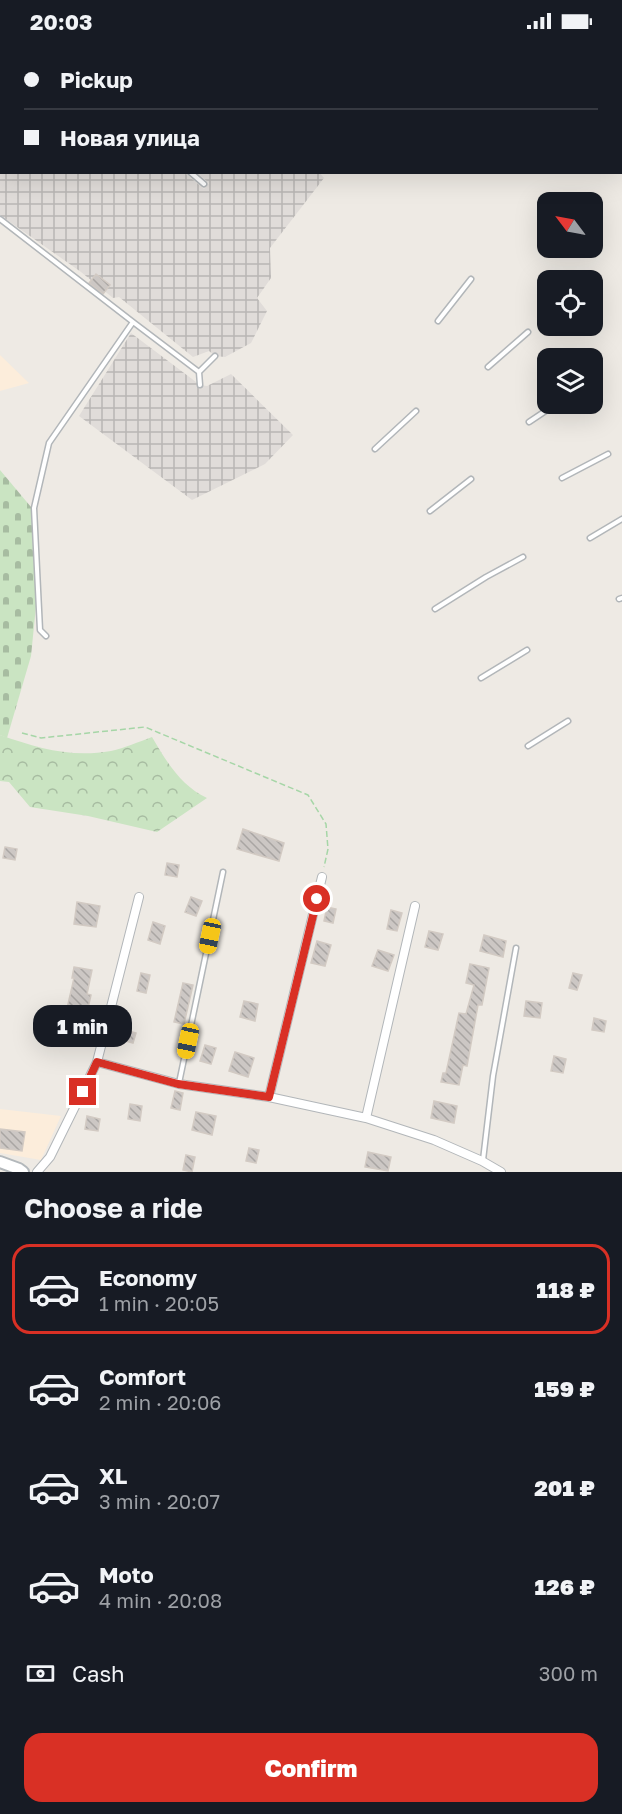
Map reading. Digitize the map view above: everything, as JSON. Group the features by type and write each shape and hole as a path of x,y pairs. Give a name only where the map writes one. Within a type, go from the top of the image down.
{"main road":[{"path":"0,1162 23,1172"}],"street":[{"path":"269,1097 322,877"},
{"path":"37,1172 50,1157 97,1062 139,897"},
{"path":"366,1118 415,906"},
{"path":"97,1062 178,1084 269,1097 366,1118 434,1140 501,1172"}],"lane":[{"path":"192,174 204,184"},
{"path":"0,219 199,372"},
{"path":"438,321 471,279"},
{"path":"46,636 40,630 34,508 49,443 133,322"},
{"path":"488,367 528,332"},
{"path":"200,385 199,372 214,356"},
{"path":"375,449 416,411"},
{"path":"529,422 541,414"},
{"path":"562,478 608,454"},
{"path":"430,511 471,479"},
{"path":"590,538 622,519"},
{"path":"435,609 523,557"},
{"path":"481,678 527,650"},
{"path":"528,746 568,721"},
{"path":"178,1084 223,872"},
{"path":"482,1161 493,1076 516,948"}],"path":[{"path":"21,733 41,738 146,727 308,795 326,824 328,849 322,877"}],"shaded area":[{"path":"0,174 186,174 204,189 209,183 198,174 321,174 324,178 270,248 271,278 257,298 267,311 251,343 225,357 215,356 209,351 193,357 119,297 113,298 81,272 0,215"},
{"path":"131,333 200,385 207,386 231,374 293,435 265,464 192,500 79,416"},
{"path":"0,355 29,383 0,391"},
{"path":"0,1109 61,1116 41,1160 0,1153"}],"green space":[{"path":"0,470 31,507 37,596 31,656 7,738 0,735"},
{"path":"0,735 41,748 82,753 111,751 152,737 182,780 207,798 157,832 88,816 30,807 9,782 0,781"}],"building":[{"path":"96,274 110,285 103,294 89,283"},
{"path":"243,829 284,843 279,861 237,849"},
{"path":"5,847 17,849 15,860 3,858"},
{"path":"167,863 179,865 177,877 165,875"},
{"path":"191,897 202,901 196,916 185,912"},
{"path":"77,902 100,906 96,927 74,924"},
{"path":"327,907 336,909 333,923 324,921"},
{"path":"391,910 402,913 397,931 387,929"},
{"path":"153,922 165,926 160,944 148,940"},
{"path":"429,931 443,934 438,950 425,947"},
{"path":"484,935 506,941 503,957 480,951"},
{"path":"317,941 331,945 325,966 311,963"},
{"path":"378,950 394,955 388,971 372,966"},
{"path":"470,964 489,968 482,1005 478,1005 467,1066 463,1065 459,1085 441,1082 443,1073 446,1073 459,1013 466,1014 474,985 466,983"},
{"path":"74,967 92,970 87,994 91,995 86,1017 66,1013 74,978 72,978"},
{"path":"141,973 150,975 146,993 137,991"},
{"path":"573,973 582,975 577,990 569,988"},
{"path":"183,983 193,985 184,1024 174,1022"},
{"path":"244,1001 258,1004 255,1021 240,1017"},
{"path":"526,1001 542,1003 540,1018 524,1016"},
{"path":"594,1018 606,1021 604,1032 592,1030"},
{"path":"125,1030 136,1033 133,1043 122,1040"},
{"path":"205,1045 216,1048 211,1064 200,1061"},
{"path":"235,1052 254,1058 248,1077 229,1071"},
{"path":"554,1056 566,1059 563,1073 551,1071"},
{"path":"175,1091 183,1093 180,1110 171,1108"},
{"path":"434,1101 457,1106 454,1123 431,1118"},
{"path":"130,1104 142,1106 140,1121 128,1119"},
{"path":"196,1112 216,1116 212,1135 192,1130"},
{"path":"87,1116 100,1119 98,1131 85,1129"},
{"path":"0,1129 25,1132 22,1151 0,1148"},
{"path":"249,1148 259,1150 256,1163 246,1161"},
{"path":"368,1152 391,1157 388,1171 365,1167"},
{"path":"186,1155 195,1157 192,1172 183,1170"}],"route":[{"path":"83,1092 97,1062 178,1084 269,1097 317,899"}]}
